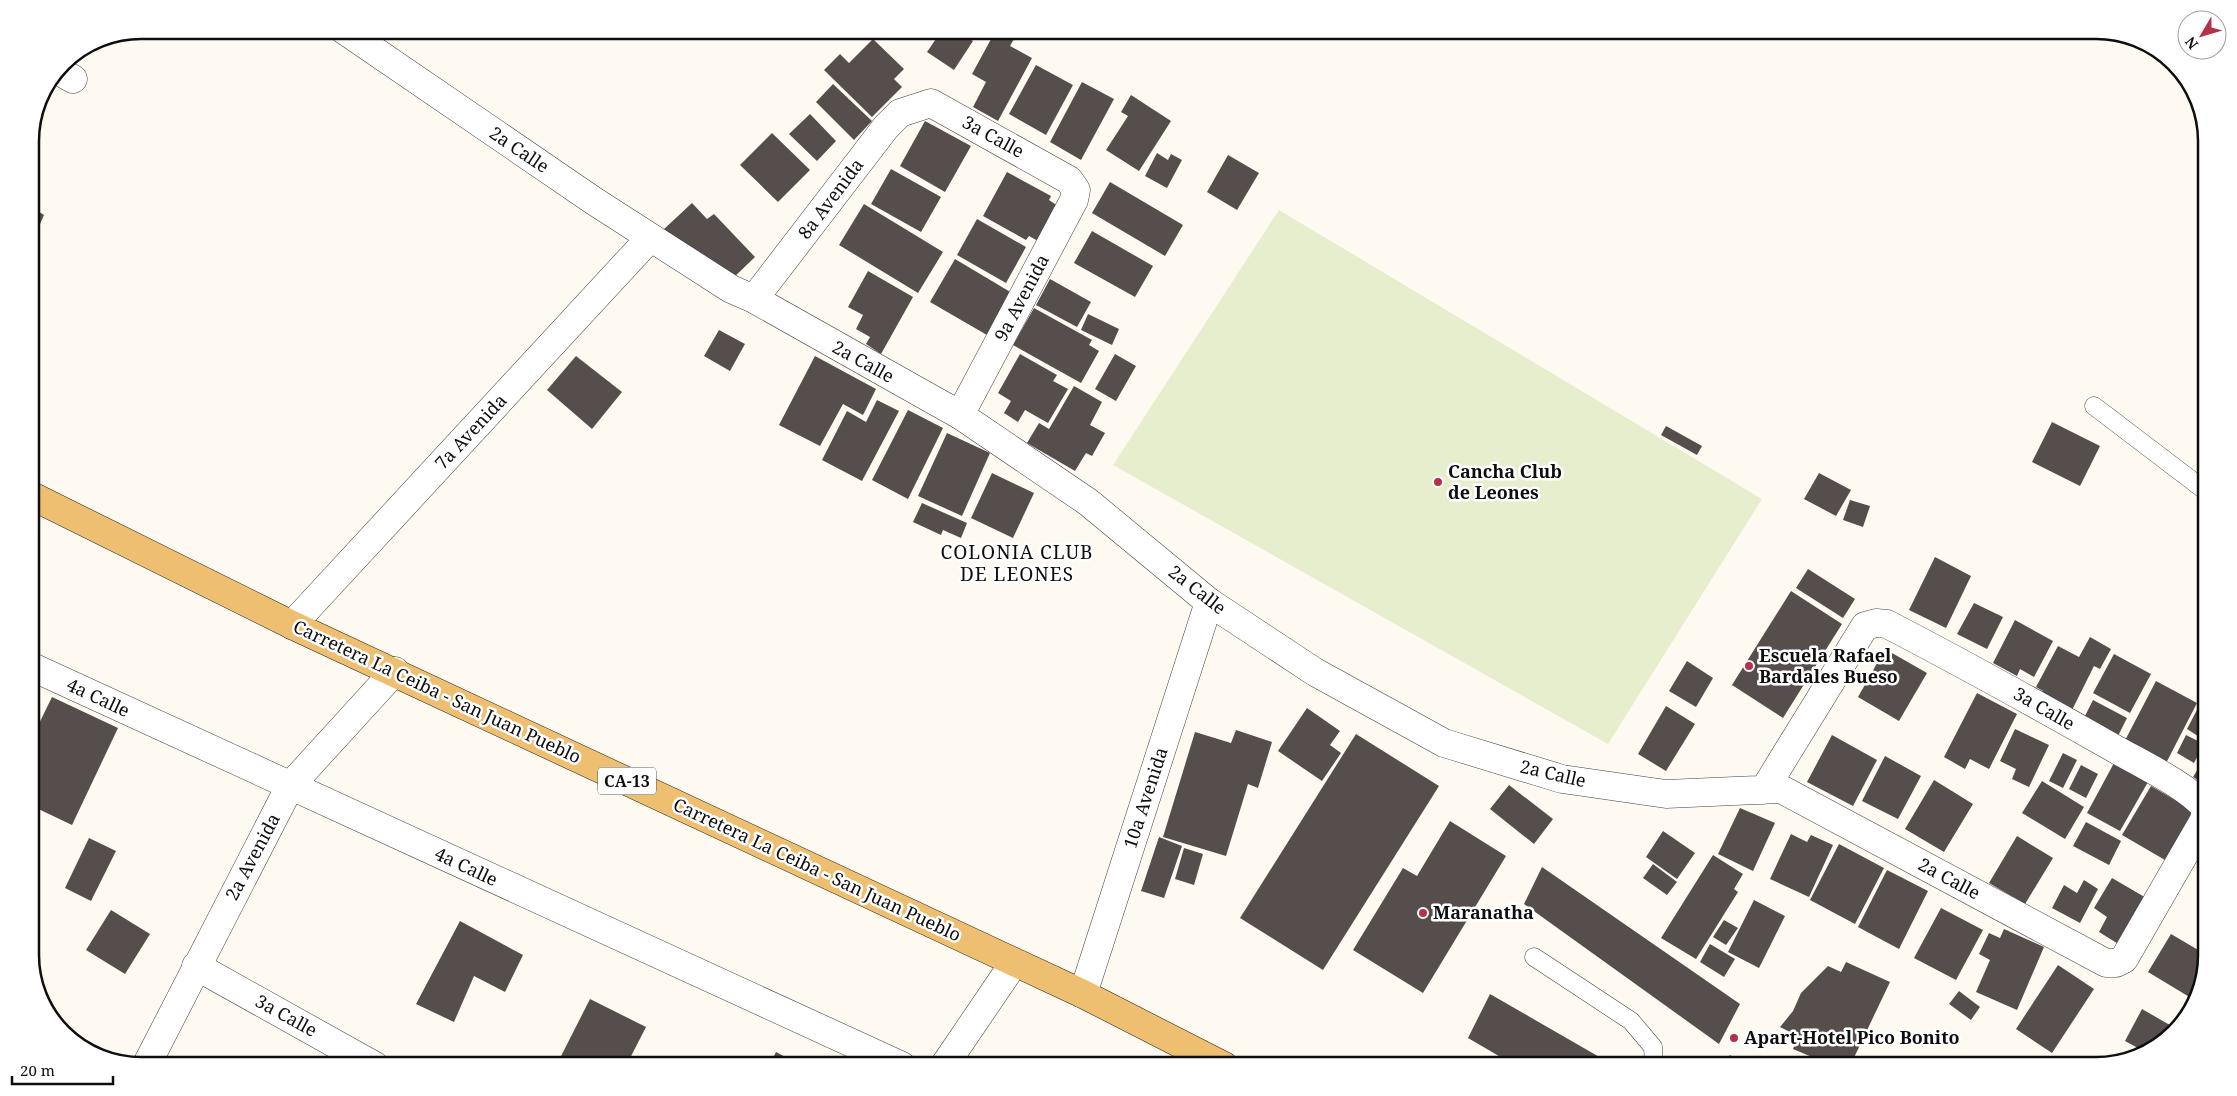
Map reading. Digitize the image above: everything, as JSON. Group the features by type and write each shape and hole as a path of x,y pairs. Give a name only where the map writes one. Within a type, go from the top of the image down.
{"main road":[{"name":"Carretera La Ceiba - San Juan Pueblo","path":"39,499 292,625 395,671 1083,994 1206,1057"}],"street":[{"name":"2a Calle","path":"357,39 650,238 731,290 754,299 960,415 1088,502 1209,602 1315,672 1444,743 1562,779 1666,794 1781,789 2106,963 2116,963 2124,959"},
{"name":"3a Calle","path":"915,106 931,103 1069,180"},
{"name":"8a Avenida","path":"754,299 886,127 900,113 915,106"},
{"name":"9a Avenida","path":"960,415 1074,200 1076,190 1069,180"},
{"name":"7a Avenida","path":"292,625 650,238"},
{"name":"10a Avenida","path":"1083,994 1209,602"},
{"name":"3a Calle","path":"1764,790 1865,626 1876,623 1886,624 1985,675 2156,772 2198,799"},
{"name":"4a Calle","path":"39,670 882,1057"},
{"name":"2a Avenida","path":"150,1057 290,786 395,671"},
{"name":"3a Calle","path":"2124,959 2198,830"},
{"path":"950,1057 1014,963"},
{"name":"3a Calle","path":"196,966 359,1057"}],"lane":[{"path":"2094,406 2198,485"},
{"path":"1534,957 1631,1021 1653,1048 1654,1057"}],"green space":[{"name":"Cancha Club de Leones","path":"1279,210 1762,499 1608,744 1113,465"}],"building":[{"path":"873,39 904,69 894,79 902,87 872,117 824,70 840,54 849,63"},
{"path":"936,39 970,39 973,41 954,70 927,52"},
{"path":"991,39 1014,39 1010,46 1032,58 998,121 973,107 986,82 972,74"},
{"path":"1036,65 1073,85 1046,135 1009,114"},
{"path":"1082,82 1114,99 1081,160 1050,142"},
{"path":"833,84 872,121 854,140 816,102"},
{"path":"1131,95 1171,121 1139,171 1106,150 1128,116 1121,112"},
{"path":"810,114 836,141 817,161 789,134"},
{"path":"925,121 971,146 945,192 900,166"},
{"path":"772,133 810,170 778,202 740,165"},
{"path":"1157,153 1168,160 1171,154 1182,160 1167,188 1145,176"},
{"path":"1228,155 1259,173 1237,210 1207,192"},
{"path":"891,169 941,197 921,232 871,204"},
{"path":"1007,172 1051,196 1049,200 1058,206 1038,241 1029,236 1026,240 983,216"},
{"path":"1110,182 1183,225 1165,256 1092,213"},
{"path":"692,203 707,219 714,214 755,257 730,281 663,230"},
{"path":"864,204 943,252 918,293 839,245"},
{"path":"39,212 44,215 39,226"},
{"path":"977,219 1026,247 1006,283 957,255"},
{"path":"1092,231 1153,266 1135,297 1074,263"},
{"path":"955,259 1012,293 987,335 930,302"},
{"path":"868,271 913,297 881,354 866,344 870,337 856,329 863,315 848,307"},
{"path":"1050,279 1091,302 1077,327 1036,305"},
{"path":"1034,308 1092,340 1089,345 1099,351 1081,383 1013,345"},
{"path":"1088,314 1119,329 1112,345 1081,330"},
{"path":"719,330 745,344 730,371 704,356"},
{"path":"1020,354 1057,375 1053,381 1068,389 1048,423 1025,410 1018,422 1004,413 1011,401 998,393"},
{"path":"1115,354 1136,366 1116,401 1095,389"},
{"path":"576,356 622,392 592,429 547,390"},
{"path":"815,356 876,389 863,415 843,404 820,446 779,425"},
{"path":"1074,386 1102,402 1090,425 1105,433 1092,456 1086,453 1075,471 1027,443 1039,423 1049,429"},
{"path":"877,400 899,411 862,481 822,460 847,411 866,422"},
{"path":"908,410 943,428 908,499 872,480"},
{"path":"2052,422 2100,446 2080,486 2032,462"},
{"path":"1666,426 1702,446 1697,455 1661,435"},
{"path":"947,433 990,453 962,516 918,496"},
{"path":"992,473 1034,493 1013,538 971,518"},
{"path":"1819,473 1851,490 1836,516 1804,499"},
{"path":"1850,500 1870,506 1863,527 1843,520"},
{"path":"922,503 967,523 961,538 943,530 941,535 913,522"},
{"path":"1935,557 1971,576 1946,628 1909,610"},
{"path":"1808,569 1855,599 1843,618 1796,588"},
{"path":"1791,591 1842,624 1783,718 1732,685"},
{"path":"1974,603 2003,617 1987,649 1957,634"},
{"path":"2015,620 2053,641 2034,677 2020,669 2017,676 1993,663"},
{"path":"2090,637 2111,649 2100,669 2094,666 2068,718 2037,702 2043,691 2036,687 2058,646 2079,657"},
{"path":"1885,649 1927,673 1899,721 1858,697"},
{"path":"2114,654 2151,674 2130,713 2093,693"},
{"path":"1687,661 1713,678 1696,707 1669,691"},
{"path":"2156,681 2197,703 2162,771 2120,750"},
{"path":"1977,693 2017,714 1989,769 1970,759 1965,769 1944,757"},
{"path":"52,697 118,728 72,825 39,809 39,724"},
{"path":"2093,700 2127,718 2118,736 2084,718"},
{"path":"1666,706 1695,724 1666,771 1638,754"},
{"path":"1307,708 1340,731 1330,745 1341,753 1322,781 1278,751"},
{"path":"2198,708 2198,736 2187,729"},
{"path":"2015,729 2049,745 2029,787 2012,779 2016,769 2000,761"},
{"path":"1236,730 1272,742 1258,788 1248,784 1226,856 1163,837 1195,732 1231,743"},
{"path":"1356,734 1439,786 1323,970 1240,918"},
{"path":"1832,735 1877,760 1853,806 1807,782"},
{"path":"2186,735 2198,741 2198,755 2194,763 2177,753"},
{"path":"2063,753 2077,760 2063,788 2049,781"},
{"path":"1885,756 1921,776 1898,819 1862,801"},
{"path":"2114,763 2148,782 2120,831 2087,813"},
{"path":"2081,765 2098,774 2086,798 2069,789"},
{"path":"2198,769 2198,780 2193,777"},
{"path":"1934,780 1973,804 1944,852 1905,829"},
{"path":"2042,781 2084,807 2065,839 2022,813"},
{"path":"1509,785 1553,819 1534,844 1490,809"},
{"path":"2151,786 2194,811 2165,860 2122,835"},
{"path":"1740,808 1775,823 1753,871 1718,854"},
{"name":"Maranatha","path":"1450,821 1506,856 1423,993 1353,950 1403,868 1417,876"},
{"path":"2086,822 2121,841 2109,865 2073,846"},
{"path":"1663,831 1695,853 1677,879 1646,857"},
{"path":"1791,834 1807,842 1811,835 1833,845 1809,897 1770,879"},
{"path":"2017,836 2053,858 2025,904 1989,883"},
{"path":"1159,837 1182,846 1164,898 1141,891"},
{"path":"89,838 116,851 91,901 65,888"},
{"path":"1839,844 1884,868 1855,924 1810,900"},
{"path":"1184,848 1203,854 1194,885 1175,879"},
{"path":"1713,855 1743,874 1734,889 1738,892 1696,959 1661,938"},
{"path":"1653,864 1677,882 1667,895 1643,878"},
{"path":"1542,867 1740,1004 1719,1044 1524,904"},
{"path":"1887,870 1928,891 1899,949 1858,927"},
{"path":"2112,878 2148,899 2120,945 2099,932 2107,917 2094,908"},
{"path":"2084,880 2098,889 2080,923 2052,908 2064,885 2077,893"},
{"path":"1754,900 1785,916 1759,968 1728,952"},
{"path":"1941,908 1983,930 1956,980 1914,958"},
{"path":"111,910 150,934 125,974 86,950"},
{"path":"1724,920 1738,928 1726,945 1713,937"},
{"path":"460,921 523,955 505,992 474,976 454,1022 416,1004"},
{"path":"2004,929 2044,947 2017,1010 1976,992 1990,960 1979,954 1989,933 2000,938"},
{"path":"2171,934 2198,950 2195,982 2189,997 2148,972"},
{"path":"1710,944 1735,959 1724,977 1700,962"},
{"path":"1846,962 1890,982 1854,1057 1812,1057 1793,1049 1798,1036 1780,1027 1793,1011 1801,993 1828,966 1841,972"},
{"path":"2058,965 2094,989 2052,1053 2016,1029"},
{"path":"1959,991 1980,1007 1971,1020 1949,1004"},
{"path":"1490,994 1599,1057 1501,1057 1468,1038"},
{"path":"590,999 646,1027 631,1057 561,1057"},
{"path":"2142,1009 2171,1025 2147,1044 2138,1048 2125,1041"},
{"path":"776,1052 785,1057 774,1057"}],"place":[{"name":"Cancha Club de Leones","path":"1438,482"},
{"name":"Escuela Rafael Bardales Bueso","path":"1749,666"},
{"name":"Maranatha","path":"1423,913"},
{"name":"Apart-Hotel Pico Bonito","path":"1734,1038"}],"district":[{"name":"COLONIA CLUB DE LEONES","path":"1017,563"}]}
